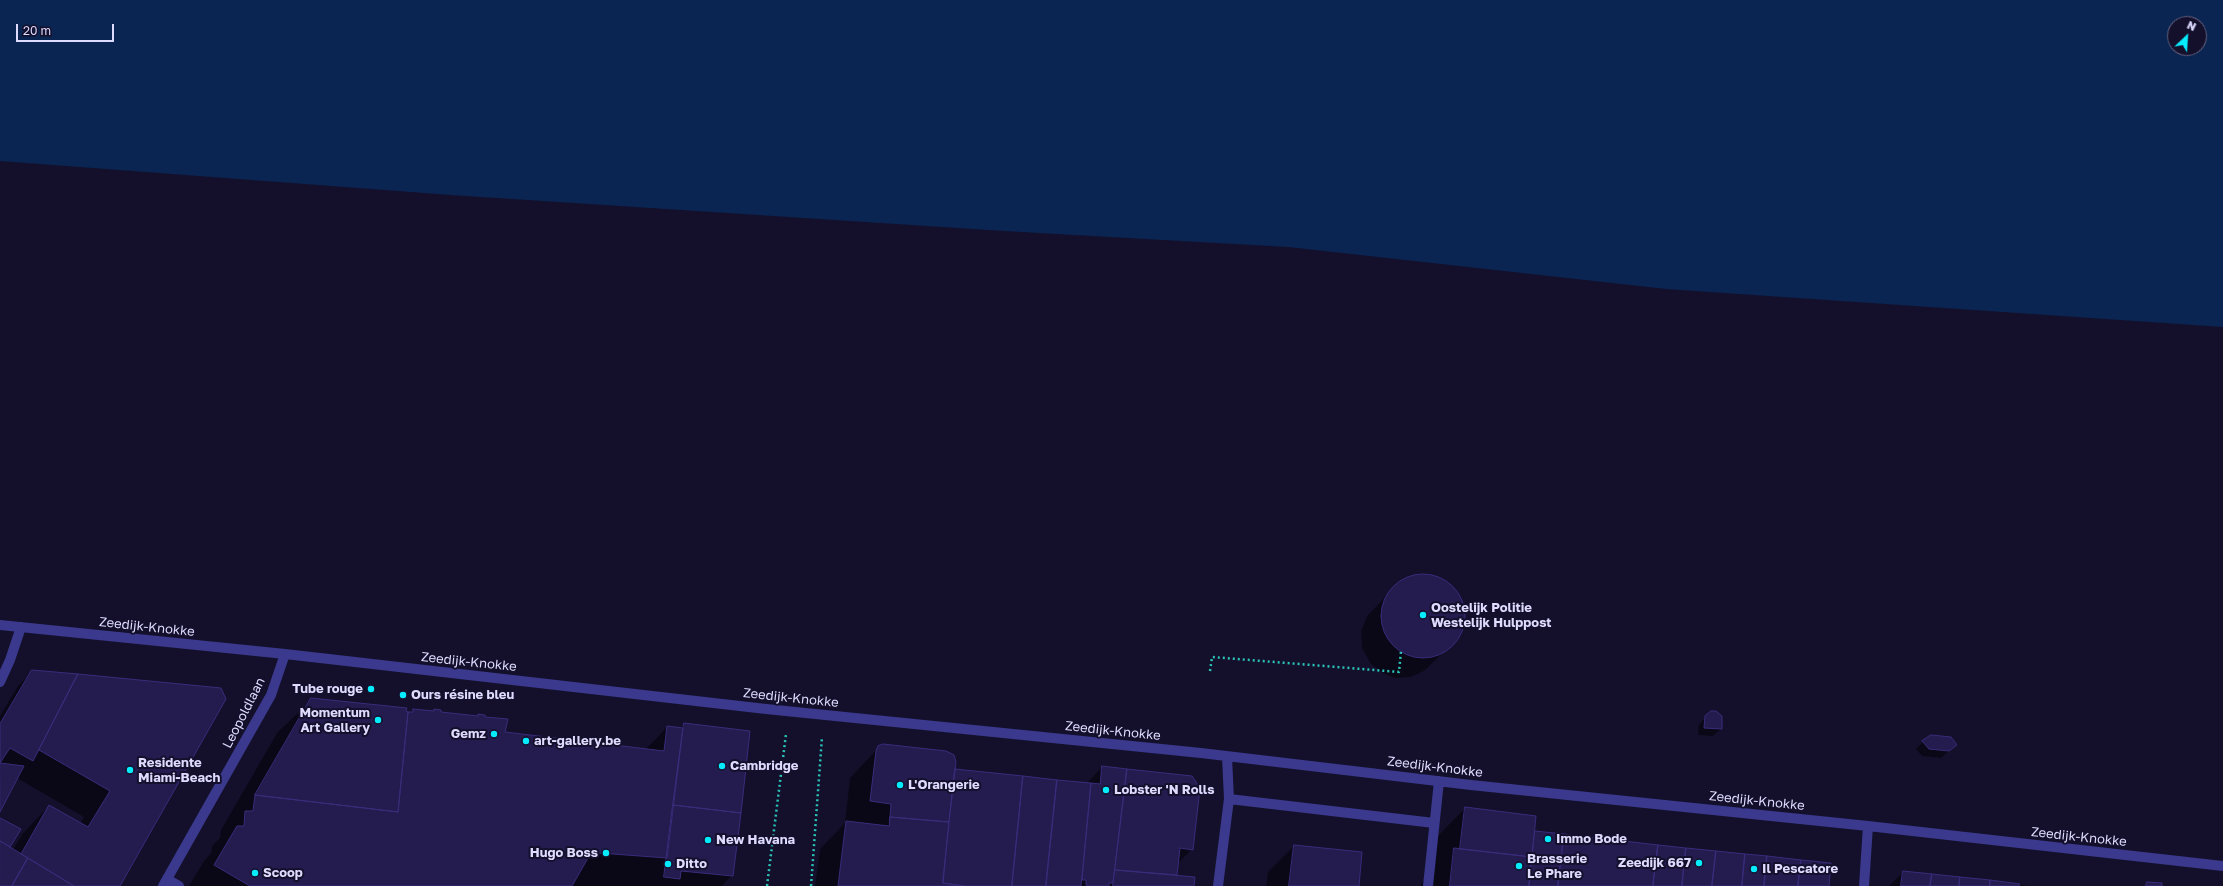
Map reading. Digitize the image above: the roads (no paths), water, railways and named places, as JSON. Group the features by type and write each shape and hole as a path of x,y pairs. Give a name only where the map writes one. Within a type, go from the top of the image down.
{"street":[{"name":"Zeedijk-Knokke","path":"0,625 285,654 766,709 1868,826 2223,866"},
{"path":"0,682 10,660 21,627"},
{"name":"Leopoldlaan","path":"165,883 271,695 285,654"},
{"path":"1218,886 1229,799 1227,757"},
{"path":"1428,886 1439,781"},
{"path":"1229,799 1434,822"},
{"path":"1864,886 1868,826"},
{"path":"165,883 179,886"}],"water":[{"path":"0,0 2223,0 2223,327 1666,289 1288,247 1004,231 451,195 0,161"}],"place":[{"name":"Oostelijk Politie Westelijk Hulppost","path":"1423,615"},
{"name":"Tube rouge","path":"371,689"},
{"name":"Ours résine bleu","path":"403,695"},
{"name":"Momentum Art Gallery","path":"378,720"},
{"name":"Gemz","path":"494,734"},
{"name":"art-gallery.be","path":"526,741"},
{"name":"Cambridge","path":"722,766"},
{"name":"Residente Miami-Beach","path":"130,770"},
{"name":"L'Orangerie","path":"900,785"},
{"name":"Lobster 'N Rolls","path":"1106,790"},
{"name":"Immo Bode","path":"1548,839"},
{"name":"New Havana","path":"708,840"},
{"name":"Hugo Boss","path":"606,853"},
{"name":"Zeedijk 667","path":"1699,863"},
{"name":"Ditto","path":"668,864"},
{"name":"Brasserie Le Phare","path":"1519,866"},
{"name":"Il Pescatore","path":"1754,869"},
{"name":"Scoop","path":"255,873"}]}
